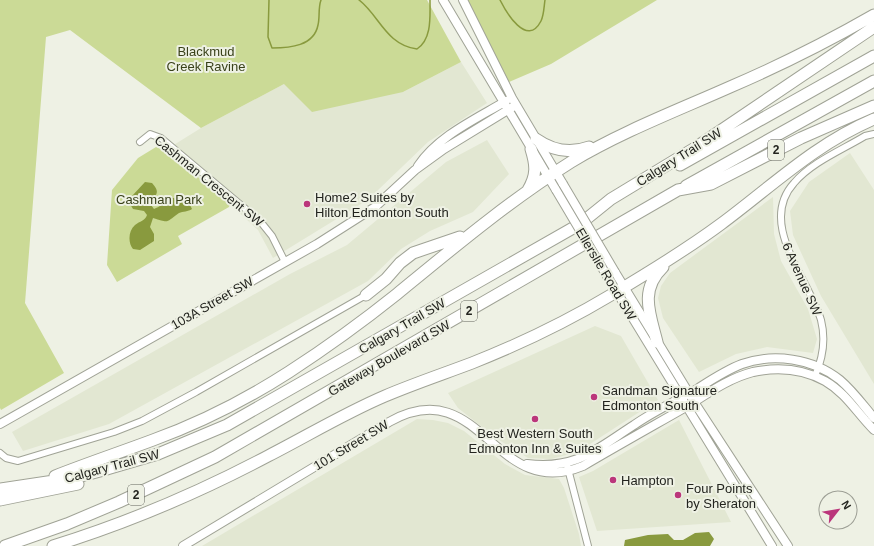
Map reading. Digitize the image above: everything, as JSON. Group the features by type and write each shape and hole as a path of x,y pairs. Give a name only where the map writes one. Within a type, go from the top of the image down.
{"highway":[{"path":"525,193 533,181 535,174 534,144 560,150 573,151 584,149 625,133 805,53 874,15"},
{"name":"Calgary Trail SW","path":"0,489 74,478 126,464 190,442 227,426 580,224 611,199 695,148 874,27"},
{"path":"580,224 874,56"},
{"path":"678,190 874,81"},
{"name":"Gateway Boulevard SW","path":"5,546 88,515 183,473 274,424 678,190 711,184 788,144 874,106"},
{"path":"53,546 94,532 178,499 268,456 384,396 474,362 545,331 620,289 683,250 722,224 811,153 840,135 874,118"},
{"path":"34,485 189,425 266,386 379,308 473,231 525,193 553,176 570,163 625,133"},
{"path":"366,295 413,253 449,242 473,231"},
{"path":"657,342 649,311 650,288 656,273 683,250"},
{"path":"0,500 103,478 146,464 190,446 227,426"},
{"path":"0,540 68,516 163,477 183,473"}],"street":[{"name":"Ellerslie Road SW","path":"443,0 505,107 534,144"},
{"name":"Ellerslie Road SW","path":"463,0 534,144 553,176 556,190 611,274 772,546"},
{"path":"490,111 495,102 495,89"},
{"name":"103A Street SW","path":"0,424 317,244 370,211 392,193 415,170 449,145 514,102"},
{"name":"103A Street SW","path":"415,170 426,154 434,147 490,111 505,107"},
{"name":"Cashman Crescent SW","path":"140,142 150,134 161,138 260,221 268,230 285,262"},
{"name":"6 Avenue SW","path":"815,376 822,361 823,347 821,320 788,249 781,228 783,204 786,192 794,183 814,167 865,136 874,134"},
{"name":"Ellerslie Road SW","path":"553,176 564,184 611,274"},
{"name":"Ellerslie Road SW","path":"620,289 657,342 689,393"},
{"path":"0,453 6,458 18,461 110,434 142,421 366,295"},
{"path":"686,401 689,393 741,364 763,359 790,359 819,368 845,384 874,418"},
{"path":"686,401 753,372 778,369 815,376 825,381 842,393 874,430"},
{"name":"Ellerslie Road SW","path":"686,401 788,546"},
{"name":"101 Street SW","path":"183,546 389,422 416,410 440,410 462,418 503,453 520,463 567,467 583,466 638,434 686,401"},
{"name":"101 Street SW","path":"567,467 686,401"},
{"path":"567,467 588,546"}],"shaded area":[{"path":"461,62 487,103 428,142 377,191 361,204 273,258 258,230 230,204 164,151 201,128 284,84 403,92"},
{"path":"487,140 509,174 473,212 430,231 401,249 368,281 109,424 23,451 12,432 290,274 347,245 446,162"},
{"path":"850,153 874,190 874,384 821,296 793,235 790,211 809,182"},
{"path":"145,182 152,183 157,192 151,205 154,209 168,199 173,198 185,204 189,203 192,209 179,213 167,221 153,218 150,227 154,234 154,241 140,250 133,249 131,246 130,234 131,230 144,220 147,215 144,211 133,209 130,204 132,196"},
{"path":"773,197 774,234 781,261 808,309 817,339 813,353 767,347 736,354 699,372 663,318 658,298 661,286 670,273"},
{"path":"595,326 621,336 658,400 574,453 551,459 528,458 496,438 458,408 448,393"},
{"path":"417,419 448,423 464,431 505,464 525,475 559,479 564,488 579,534 581,546 202,546"},
{"path":"679,420 731,522 597,531 579,477 593,471"},
{"path":"709,532 714,539 710,546 624,546 625,540 648,535 668,534 674,540 683,540 695,533"}],"green space":[{"name":"Blackmud Creek Ravine","path":"0,0 427,0 461,62 403,92 312,112 284,84 201,128 70,30 46,37 25,303 64,373 1,410"},
{"path":"465,0 657,0 551,64 509,82"},
{"name":"Cashman Park","path":"156,147 169,153 230,204 229,207 178,236 182,244 117,282 107,265 112,190 138,158"}],"waterway":[{"path":"269,0 268,37 272,48 293,46 306,42 312,37 316,32 318,25 321,0"},
{"path":"359,0 366,6 390,36 406,46 417,49 422,45 428,34 430,0"},
{"path":"500,0 512,19 523,29 530,31 541,21 545,0"}],"place":[{"name":"Home2 Suites by Hilton Edmonton South","path":"307,204"},
{"name":"Sandman Signature Edmonton South","path":"594,397"},
{"name":"Best Western South Edmonton Inn & Suites","path":"535,419"},
{"name":"Hampton","path":"613,480"},
{"name":"Four Points by Sheraton","path":"678,495"}]}
